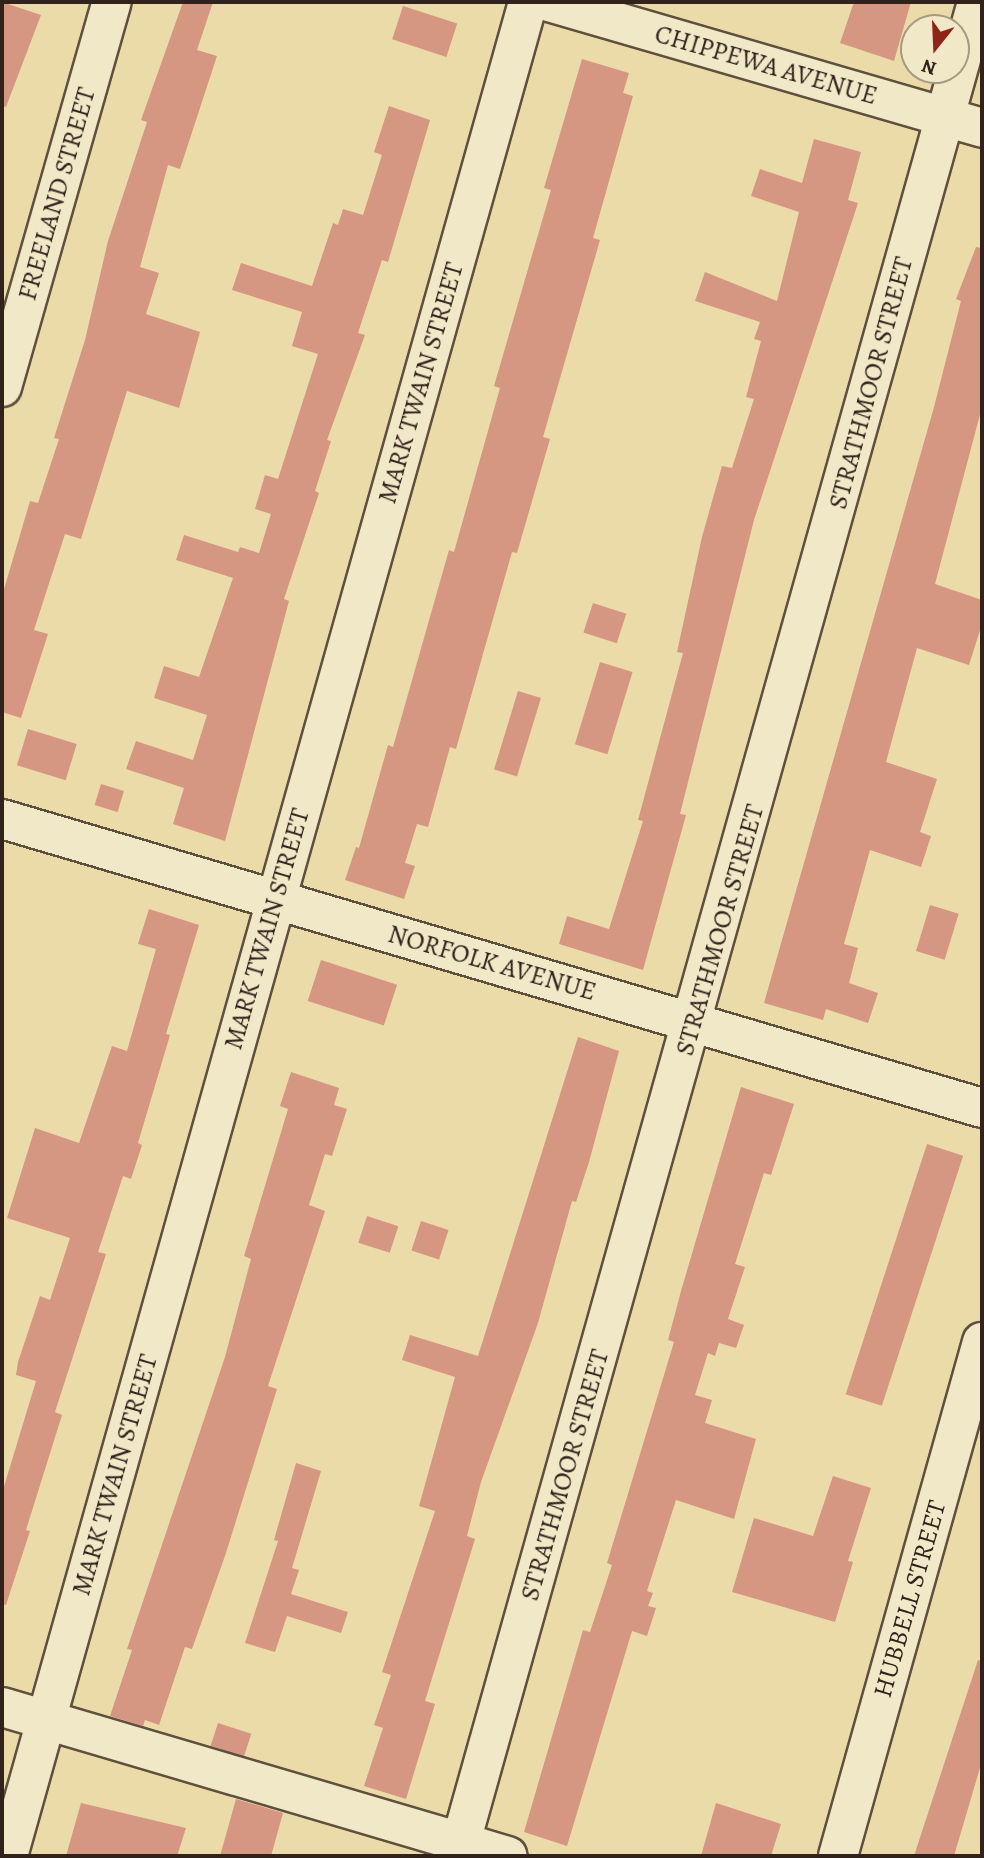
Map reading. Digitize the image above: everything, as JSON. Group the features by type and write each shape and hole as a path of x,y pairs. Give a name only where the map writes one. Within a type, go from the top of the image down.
{"street":[{"name":"FREELAND STREET","path":"2,387 112,2"},
{"name":"MARK TWAIN STREET","path":"8,1856 528,2"},
{"name":"CHIPPEWA AVENUE","path":"549,2 982,128"},
{"name":"STRATHMOOR STREET","path":"459,1849 694,1023 977,2"},
{"name":"NORFOLK AVENUE","path":"2,819 982,1108"},
{"name":"HUBBELL STREET","path":"838,1856 982,1342"},
{"path":"2,1707 459,1849 508,1856"}],"building":[{"path":"2,2 41,15 6,107 2,106"},
{"path":"183,2 213,2 197,50 217,56 180,169 168,165 140,267 159,273 146,314 200,332 179,408 127,391 81,539 65,534 34,630 48,634 21,718 2,712 2,596 30,501 38,503 59,439 54,438 85,340 108,241 147,122 141,120"},
{"path":"854,2 911,2 908,14 900,14 900,40 894,61 840,43"},
{"path":"403,6 457,24 446,57 392,39"},
{"path":"582,59 629,73 623,93 633,96 593,238 600,240 543,437 550,439 517,553 512,552 456,749 450,747 428,827 417,824 405,863 415,866 404,899 345,880 356,847 359,848 388,745 393,747 449,550 454,552 500,388 494,386 551,190 544,188"},
{"path":"389,106 430,120 388,262 382,260 358,333 365,335 327,440 331,441 315,491 319,493 284,599 289,601 225,841 173,824 184,788 126,769 136,741 193,760 207,715 154,698 164,666 199,677 233,578 176,560 184,535 238,552 240,547 259,553 271,514 255,509 265,475 278,479 318,354 292,346 302,312 232,290 241,263 312,286 333,223 338,225 343,209 363,215 382,155 374,152"},
{"path":"814,139 861,152 848,200 858,203 754,520 680,814 686,815 643,970 559,944 567,916 609,929 643,821 638,820 683,653 677,652 702,537 722,466 732,468 754,399 746,397 761,341 754,339 760,322 695,301 705,272 777,301 799,212 751,196 760,169 802,183"},
{"path":"976,247 982,248 982,407 935,584 982,600 982,624 969,665 917,648 886,762 937,779 920,832 931,836 921,867 870,850 844,944 858,948 849,983 878,993 868,1023 826,1009 823,1020 764,1003 934,407 961,301 956,299"},
{"path":"593,603 626,614 617,643 583,632"},
{"path":"600,662 633,672 607,754 575,744"},
{"path":"518,691 541,698 517,776 494,769"},
{"path":"28,729 77,744 66,780 17,765"},
{"path":"101,784 124,791 118,812 95,805"},
{"path":"930,905 959,914 945,960 916,951"},
{"path":"149,909 199,925 166,1034 170,1035 138,1143 142,1145 131,1179 123,1176 98,1252 106,1254 55,1412 62,1415 26,1530 30,1531 6,1605 2,1604 2,1493 36,1381 16,1375 18,1362 40,1296 50,1300 70,1238 7,1218 35,1128 79,1143 112,1046 127,1051 156,949 138,944"},
{"path":"321,960 397,985 384,1026 308,1001"},
{"path":"578,1037 619,1051 589,1162 576,1202 572,1201 538,1323 481,1482 467,1536 475,1539 425,1701 435,1704 406,1799 364,1786 383,1728 374,1725 391,1675 382,1672 435,1511 419,1506 455,1377 402,1360 410,1335 478,1356"},
{"path":"291,1072 339,1088 334,1105 347,1109 332,1156 325,1154 309,1205 325,1211 268,1386 277,1389 226,1553 192,1649 185,1647 159,1725 145,1720 143,1726 110,1716 132,1650 127,1649 225,1357 251,1259 244,1256 288,1109 280,1106"},
{"path":"741,1087 794,1104 771,1175 764,1173 735,1264 745,1267 728,1319 744,1325 736,1348 719,1343 715,1356 708,1353 695,1395 712,1400 705,1423 756,1439 734,1519 676,1500 647,1591 653,1593 648,1606 656,1608 647,1636 632,1631 567,1846 524,1832 583,1630 590,1632 612,1565 607,1563 674,1342 668,1340"},
{"path":"927,1144 963,1156 882,1406 846,1394"},
{"path":"367,1216 398,1226 390,1253 358,1243"},
{"path":"421,1221 449,1230 439,1259 411,1250"},
{"path":"296,1463 321,1471 292,1568 299,1570 291,1594 348,1612 341,1633 287,1616 275,1652 245,1643 278,1541 274,1540"},
{"path":"833,1476 871,1488 848,1561 853,1562 835,1622 732,1592 754,1518 813,1536"},
{"path":"978,1660 982,1661 982,1761 954,1856 914,1856"},
{"path":"218,1723 251,1734 244,1757 211,1746"},
{"path":"236,1799 283,1813 271,1856 220,1856"},
{"path":"81,1803 186,1828 177,1856 66,1856"},
{"path":"716,1803 781,1824 771,1856 701,1856"}]}
